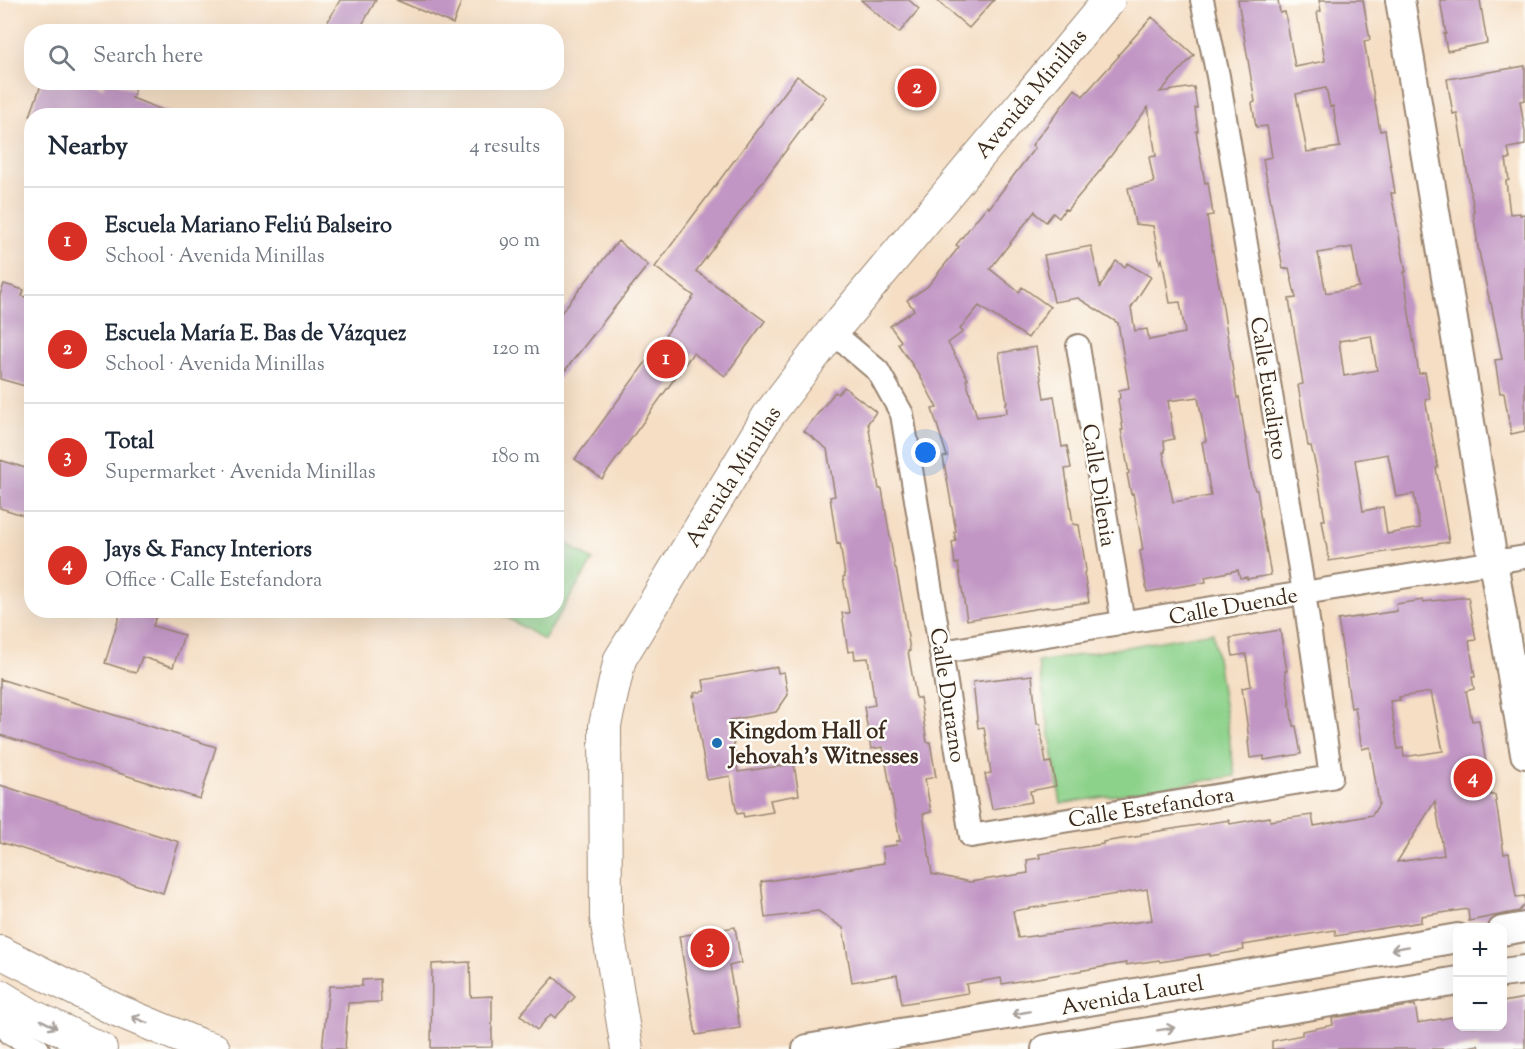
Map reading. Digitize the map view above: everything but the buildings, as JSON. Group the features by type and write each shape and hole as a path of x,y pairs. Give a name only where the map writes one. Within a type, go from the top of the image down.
{"main road":[{"name":"Avenida Minillas","path":"627,1049 606,918 605,725 620,659 768,416 832,332 1109,0"},
{"path":"0,952 114,1010 204,1048"},
{"path":"0,996 31,1015 101,1049"}],"street":[{"name":"Calle Eucalipto","path":"1202,0 1218,76 1304,593 1331,777"},
{"path":"1400,0 1525,754"},
{"name":"Calle Durazno","path":"832,332 878,371 902,414 971,836"},
{"name":"Calle Dilenia","path":"1078,346 1123,624"},
{"name":"Calle Duende","path":"942,652 1525,557"},
{"name":"Calle Estefandora","path":"971,836 1331,777"},
{"path":"1507,930 1525,927"},
{"name":"Avenida Laurel","path":"807,1049 1453,939"},
{"path":"1507,972 1525,970"},
{"name":"Avenida Laurel","path":"1046,1049 1453,982"},
{"path":"0,1018 10,1033 38,1049"}],"green space":[{"path":"564,542 593,560 564,607"},
{"path":"508,618 557,618 544,640"},
{"path":"1213,632 1235,776 1061,804 1038,662"}],"place":[{"name":"Escuela María E. Bas de Vázquez","path":"917,88"},
{"name":"Escuela Mariano Feliú Balseiro","path":"666,359"},
{"name":"Kingdom Hall of Jehovah’s Witnesses","path":"717,743"},
{"name":"Jays & Fancy Interiors","path":"1473,778"},
{"name":"Total","path":"710,948"}]}
